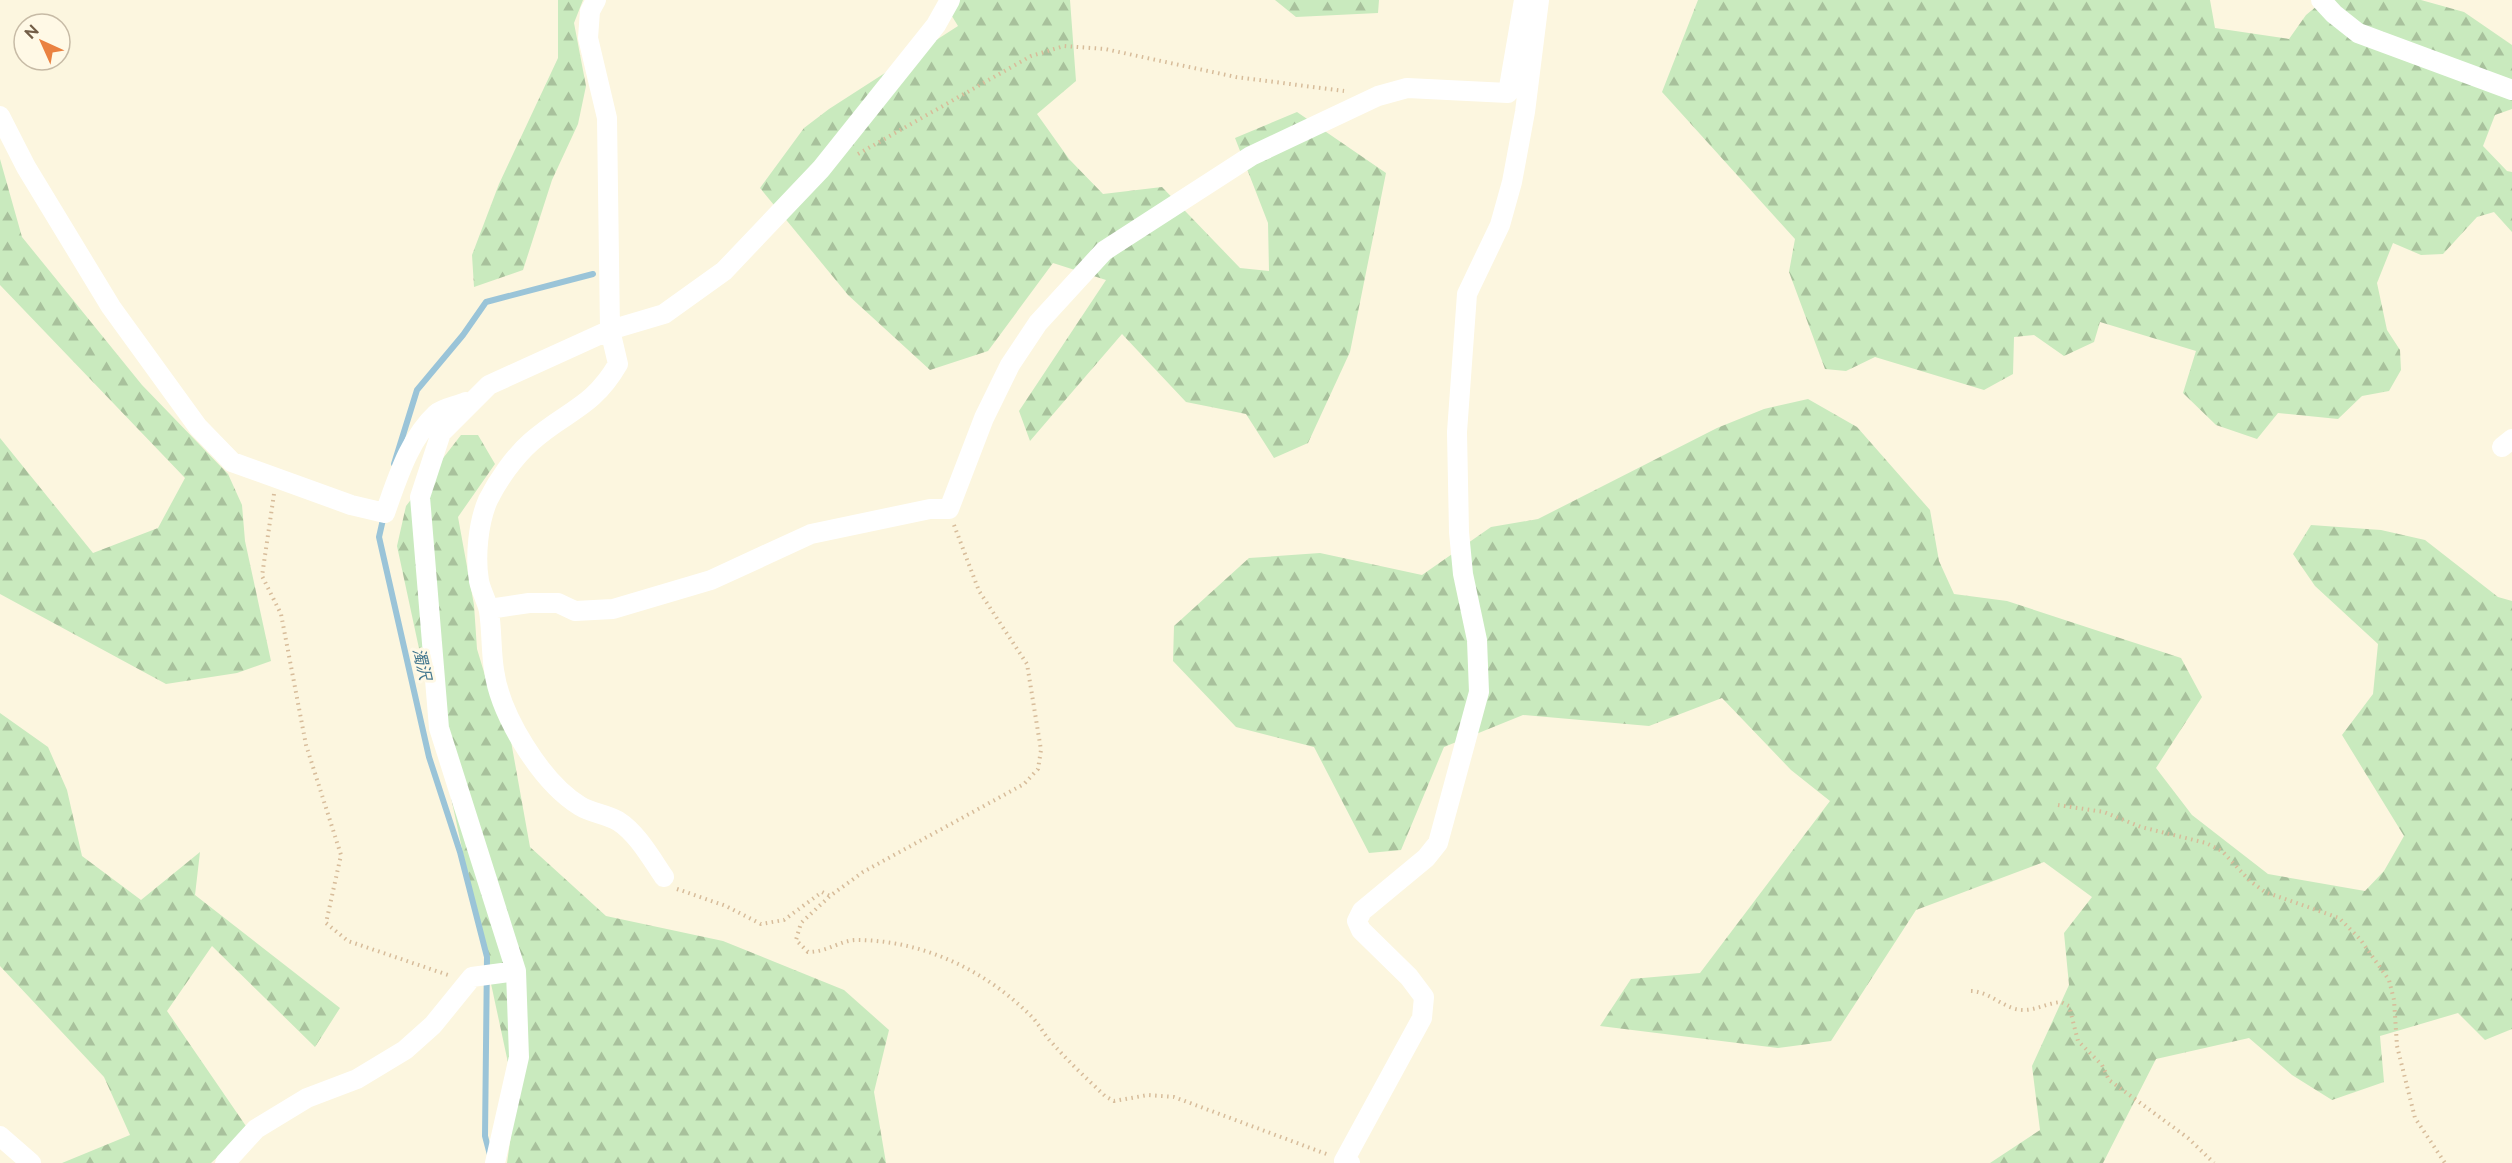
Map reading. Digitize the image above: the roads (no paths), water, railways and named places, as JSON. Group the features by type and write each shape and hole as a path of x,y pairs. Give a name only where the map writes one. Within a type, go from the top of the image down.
{"street":[{"path":"596,0 590,11 588,39 607,118 610,330 618,364 607,383 583,406 532,440 518,454 488,501 479,530 479,580 489,609 494,672 501,700 519,738 542,771 579,806 619,821 640,843 664,877"},
{"path":"495,1163 519,1057 516,971 439,728 420,497 441,433 471,400 489,385 610,330 664,314 724,271 820,169 936,25 950,0"},
{"path":"489,609 530,603 558,603 575,610 613,609 711,579 811,534 930,509 949,509 984,418 1011,366 1038,323 1104,251 1251,156 1378,96 1407,88 1508,93 1524,0"},
{"path":"1347,1162 1422,1018 1425,997 1409,977 1361,930 1357,921 1362,912 1426,858 1438,843 1479,692 1477,640 1463,574 1459,532 1456,432 1467,294 1500,225 1512,182 1525,112 1539,0"},
{"path":"2321,0 2358,33 2512,90"},
{"path":"0,116 26,167 111,307 198,427 232,462 351,505 385,513 402,466 430,421 437,413 471,400"},
{"path":"225,1163 256,1129 307,1098 357,1079 405,1050 433,1025 470,979 516,971"},
{"path":"0,1136 31,1163"}],"waterway":[{"name":"濁沢","path":"394,464 417,390 463,335 486,302 593,274"},
{"name":"濁沢","path":"384,515 379,537 429,757 460,852 487,957 485,1136 490,1155"}]}
